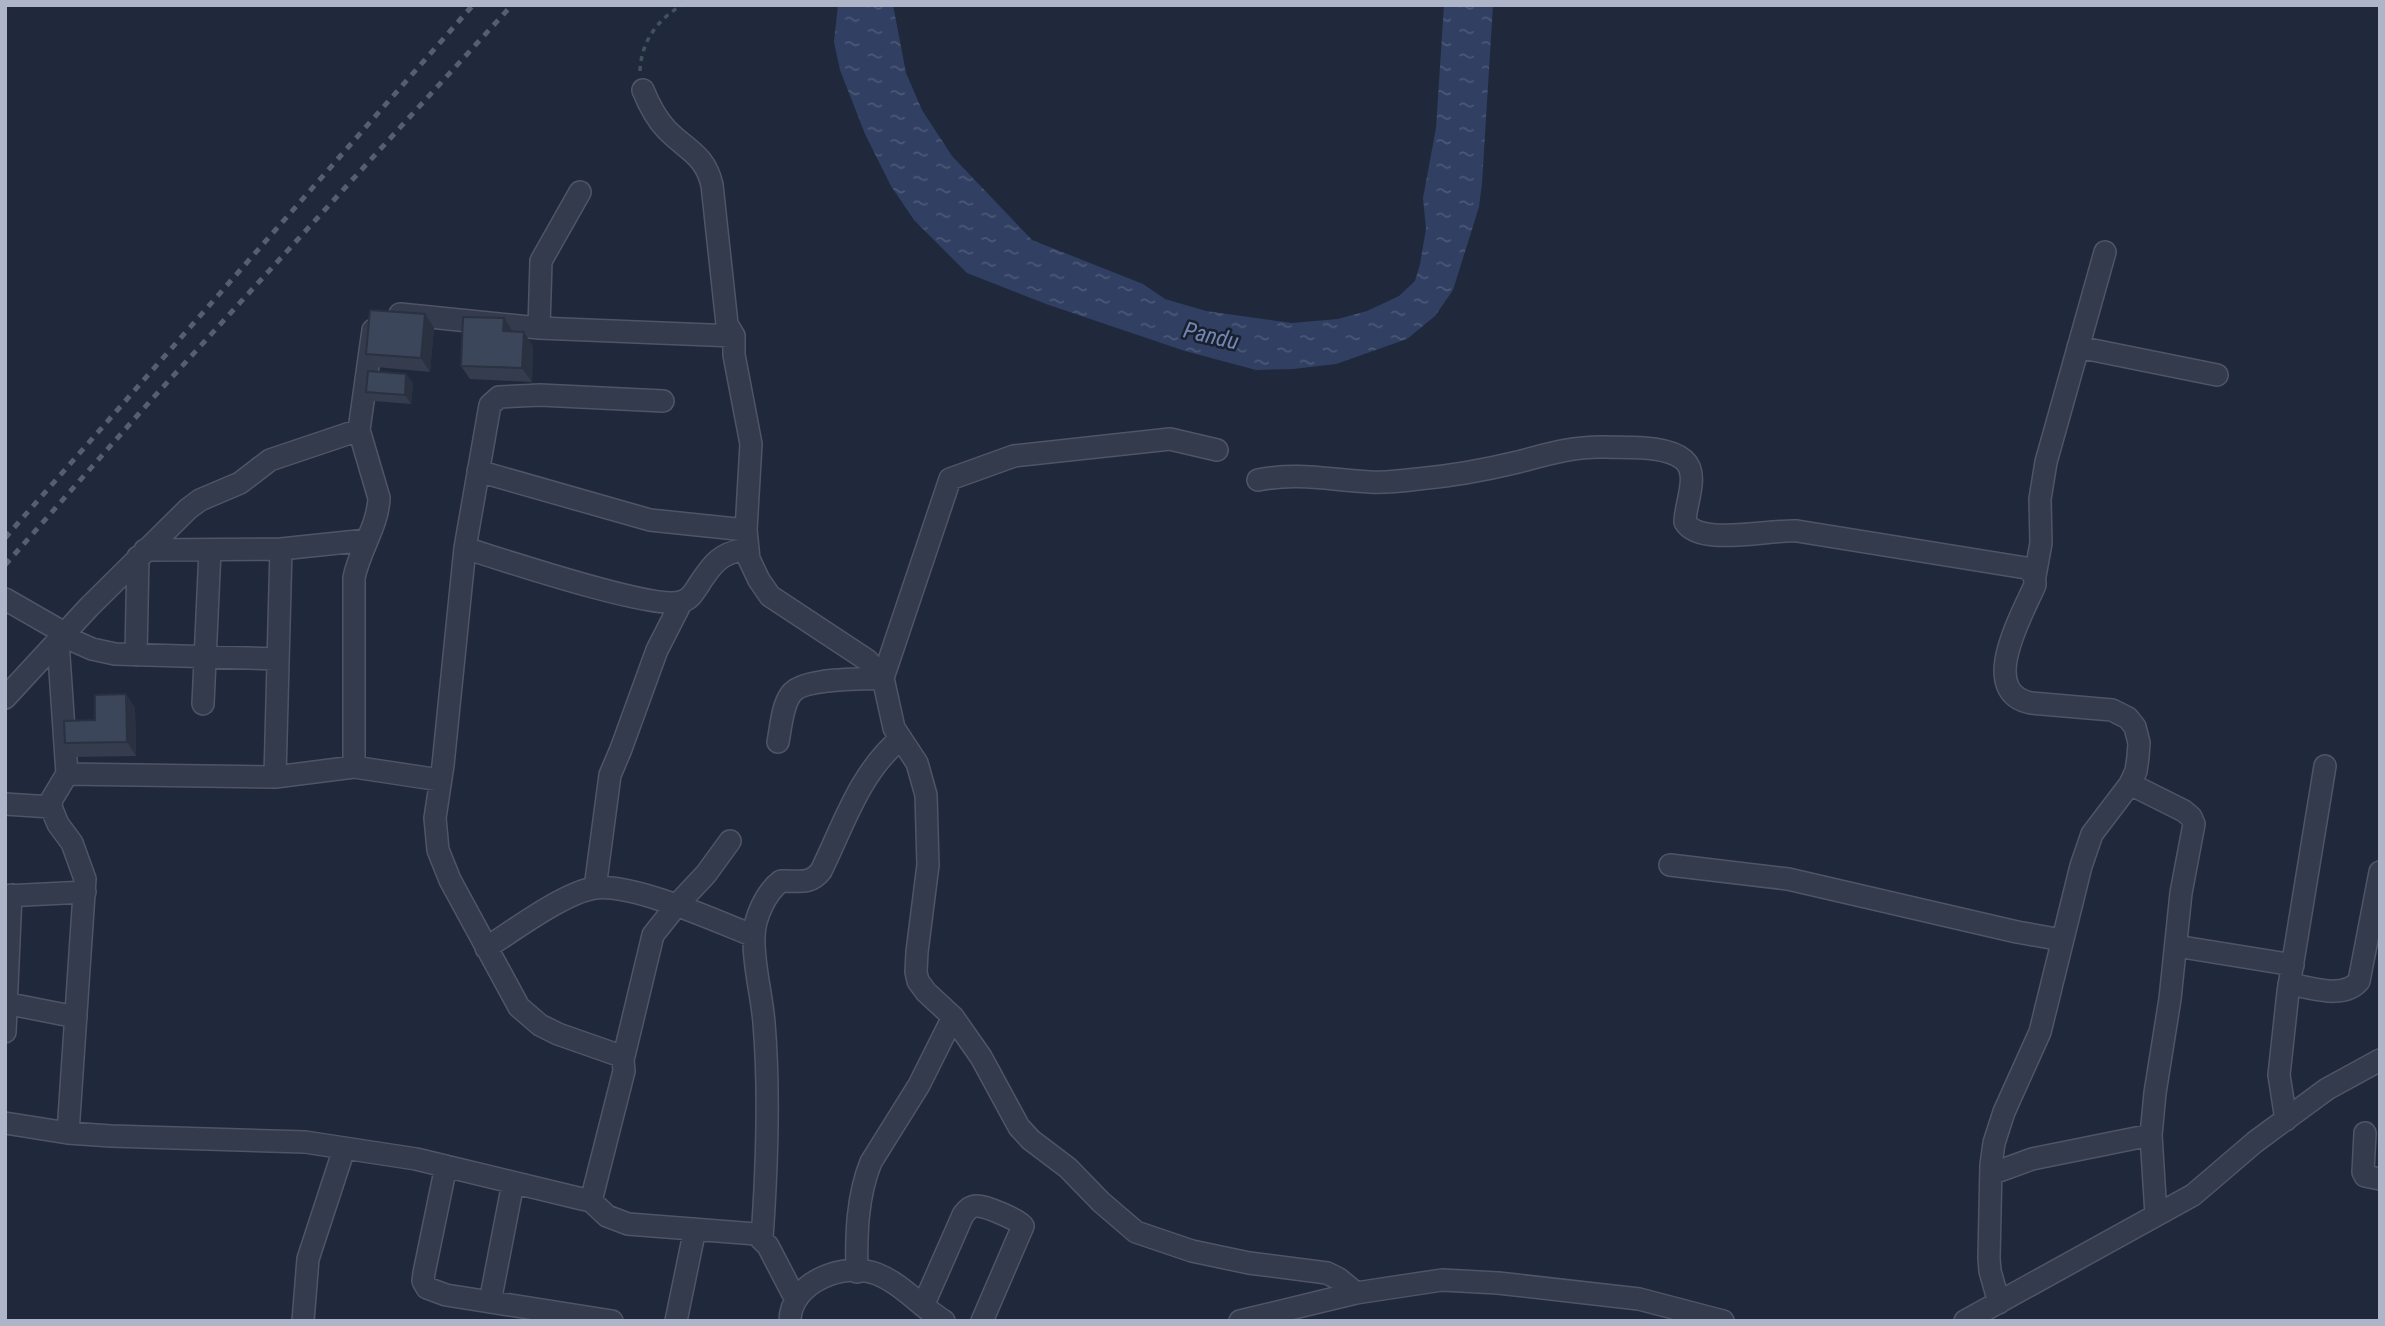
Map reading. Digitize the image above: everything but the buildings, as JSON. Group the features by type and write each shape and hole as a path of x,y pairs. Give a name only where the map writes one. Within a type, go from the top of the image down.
{"street":[{"path":"643,90 657,118 702,160 709,173 725,314 734,336 734,355 751,443 746,539 759,580 771,596 867,660 883,678"},
{"path":"539,328 541,261 580,192"},
{"path":"1999,1303 1990,1271 1994,1143 2004,1112 2040,1032 2081,866 2092,834 2130,784 2136,771 2139,743 2135,727 2128,718 2112,710 2021,701 2012,695 2007,686 2006,658 2010,641 2035,585 2041,543 2040,499 2046,462 2105,251"},
{"path":"354,767 354,578 357,562 379,508 380,498 359,430 376,312 539,328 734,336"},
{"path":"2078,347 2217,375"},
{"path":"622,1060 618,1055 558,1034 531,1018 519,1007 450,880 438,850 435,818 465,548 490,405 499,397 540,395 663,401"},
{"path":"5,698 89,607 188,509 200,500 240,483 270,460 359,430"},
{"path":"1217,450 1170,439 1157,440 1014,456 950,479 883,678 890,717 900,739 917,763 923,779 927,809 928,865 916,972 918,981 926,992 953,1017 981,1057 1019,1127 1068,1168 1123,1223 1136,1232 1192,1251 1249,1263 1327,1273 1356,1293"},
{"path":"1258,480 1283,475 1373,482 1406,480 1447,476 1517,462 1557,450 1587,446 1650,449 1677,455 1689,466 1692,477 1685,522 1699,533 1723,536 1797,531 2026,568 2035,576"},
{"path":"478,471 650,520 746,539"},
{"path":"595,888 610,775 657,650 681,603 692,594 717,560 746,539"},
{"path":"141,554 281,549 367,540"},
{"path":"465,548 624,596 681,603"},
{"path":"275,777 281,549"},
{"path":"203,704 210,550"},
{"path":"136,655 141,554"},
{"path":"5,599 62,637 92,649 136,655 278,659"},
{"path":"62,637 67,774 52,799 51,807 83,868 85,892 68,1133"},
{"path":"778,742 786,703 795,689 803,684 883,678"},
{"path":"762,1238 767,1155 765,1025 754,936 757,921 775,885 781,881 810,881 821,871 862,782 877,760 900,739"},
{"path":"2286,1120 2279,1075 2291,974 2325,766"},
{"path":"67,774 275,777 354,767 440,780"},
{"path":"2130,784 2184,811 2194,824 2181,893 2151,1135 2156,1216"},
{"path":"5,804 51,807"},
{"path":"591,1201 624,1071 622,1060 653,935 730,841"},
{"path":"1670,865 1788,879 2062,940"},
{"path":"2176,946 2291,974 2341,992 2353,988 2358,981 2380,872"},
{"path":"486,948 560,902 595,888 621,890 676,906 754,936"},
{"path":"5,1032 8,895 85,892"},
{"path":"6,1003 76,1017"},
{"path":"857,1272 858,1224 866,1173 919,1085 953,1017"},
{"path":"1965,1321 2193,1195 2255,1142 2328,1089 2380,1060"},
{"path":"5,1123 68,1133 122,1137 279,1140 416,1159 591,1201 607,1216 628,1224 756,1234 762,1238 795,1298"},
{"path":"2365,1133 2363,1172 2365,1176 2380,1179"},
{"path":"1991,1174 2032,1159 2151,1135"},
{"path":"303,1321 308,1259 344,1149"},
{"path":"446,1166 423,1281 427,1288 433,1292 612,1321"},
{"path":"490,1302 513,1183"},
{"path":"923,1306 963,1215 974,1206 980,1206 1016,1220 1023,1226 982,1321"},
{"path":"676,1321 695,1229"},
{"path":"790,1321 791,1305 801,1290 822,1278 857,1272 876,1274 944,1321"},
{"path":"1240,1321 1284,1316 1356,1293 1442,1280 1488,1282 1639,1299 1723,1321"}],"path":[{"path":"643,90 640,75 644,45 664,17 682,5"}],"water":[{"name":"Pandu","path":"838,5 893,5 906,73 922,110 952,156 1032,240 1143,284 1165,299 1206,311 1292,323 1338,319 1367,311 1399,296 1415,281 1426,229 1423,198 1436,128 1444,5 1493,5 1479,207 1453,290 1435,316 1407,339 1336,364 1256,370 1185,351 1046,304 967,273 914,220 891,186 865,134 840,70 834,42"}],"railway":[{"path":"5,538 473,5"},
{"path":"5,565 152,399 512,5"}]}
